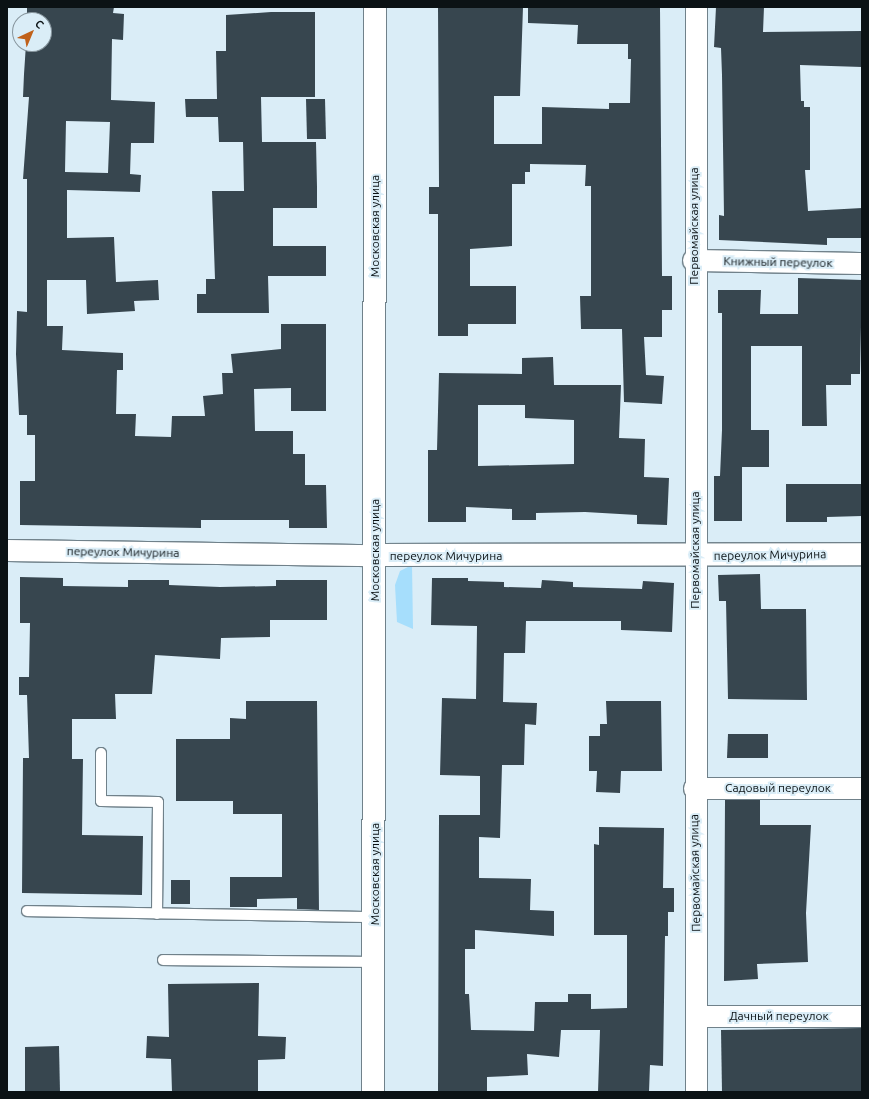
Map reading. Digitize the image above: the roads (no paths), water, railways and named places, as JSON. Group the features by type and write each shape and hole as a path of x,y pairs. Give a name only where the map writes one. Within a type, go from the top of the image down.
{"main road":[{"name":"Московская улица","path":"373,1092 373,962 375,917 375,7"},
{"name":"переулок Мичурина","path":"375,555 696,556 862,554"}],"street":[{"name":"Первомайская улица","path":"696,7 693,260 696,556 694,788 697,1016 696,1092"},
{"name":"Книжный переулок","path":"693,260 862,263"},
{"name":"переулок Мичурина","path":"7,550 375,555"},
{"name":"Садовый переулок","path":"694,788 862,788"},
{"name":"Дачный переулок","path":"697,1016 862,1016"}],"lane":[{"path":"101,753 101,801 158,802 157,914"},
{"path":"27,911 375,917"},
{"path":"163,960 373,962"}]}
